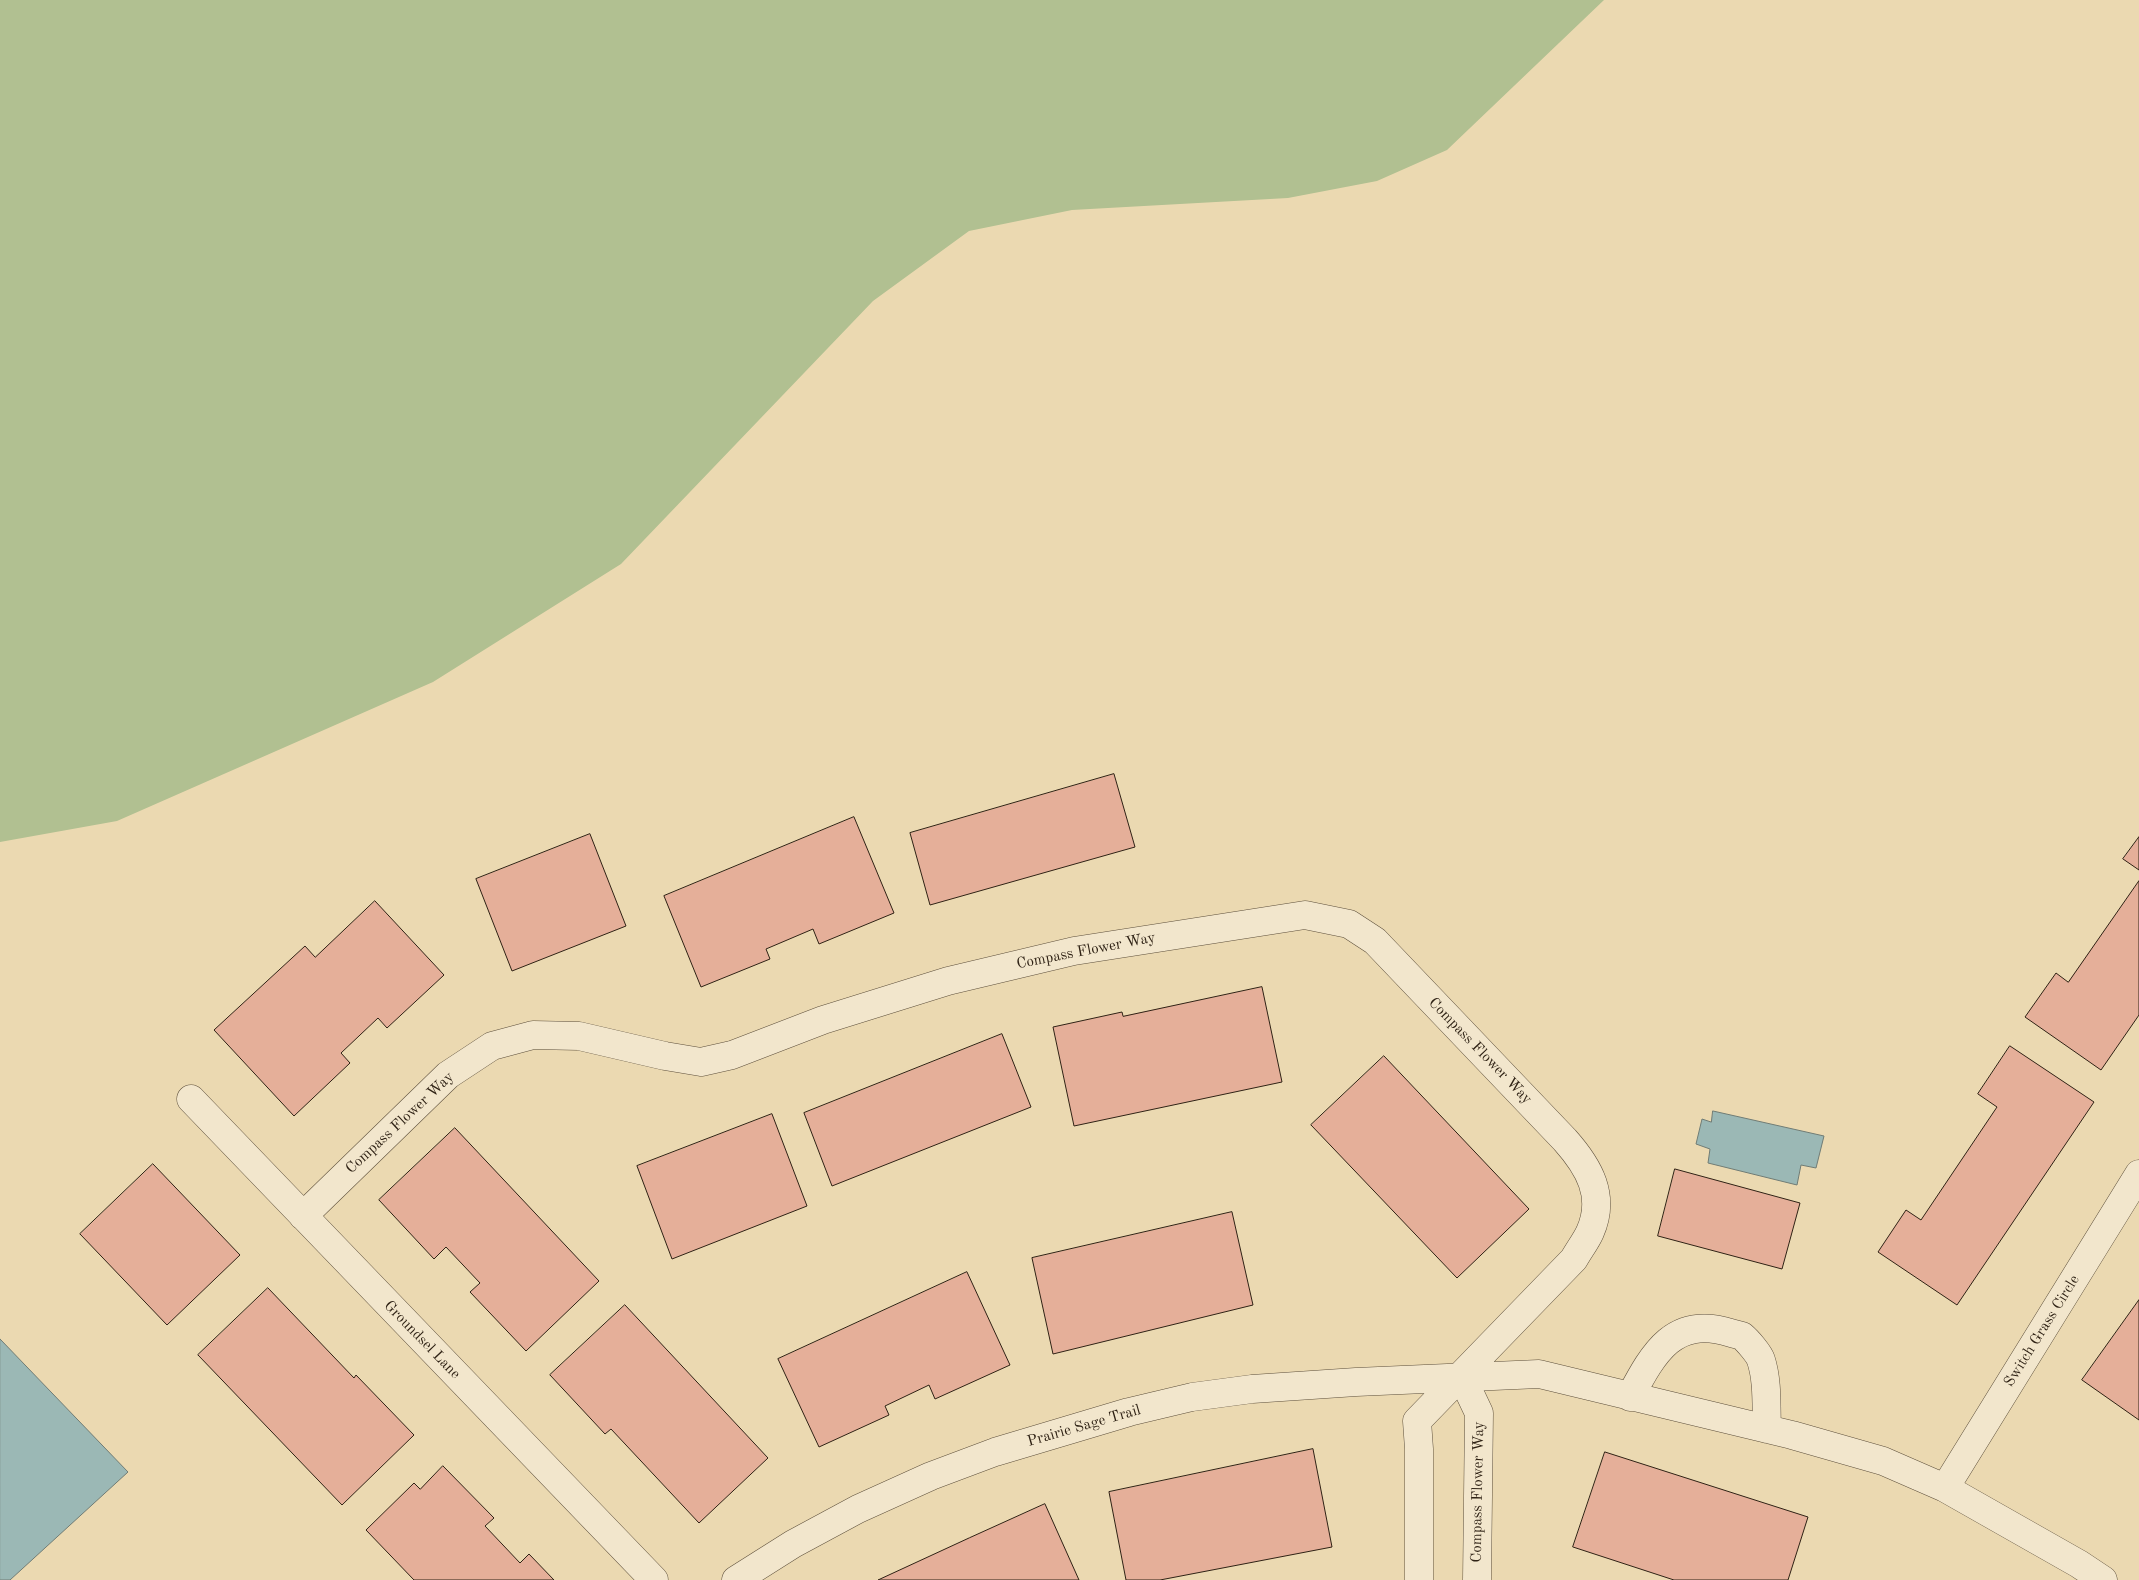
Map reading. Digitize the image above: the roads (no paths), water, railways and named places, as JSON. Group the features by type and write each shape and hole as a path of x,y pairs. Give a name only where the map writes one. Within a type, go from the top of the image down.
{"street":[{"name":"Compass Flower Way","path":"303,1216 448,1075 492,1046 533,1035 579,1036 665,1056 701,1062 732,1055 823,1020 948,981 1074,951 1305,915 1349,924 1375,941 1565,1140 1589,1171 1595,1191 1596,1212 1590,1232 1574,1259 1462,1377 1417,1421 1419,1449 1419,1580"},
{"name":"Groundsel Lane","path":"191,1099 654,1580"},
{"name":"Switch Grass Circle","path":"1945,1488 2139,1174"},
{"path":"1630,1396 1648,1364 1662,1347 1678,1334 1692,1328 1717,1328 1742,1336 1761,1358 1766,1382 1767,1429"},
{"path":"1462,1377 1539,1374 1767,1429 1883,1461 1945,1488 2079,1564 2103,1580"},
{"name":"Compass Flower Way","path":"1462,1377 1479,1413 1477,1580"},
{"name":"Prairie Sage Trail","path":"736,1580 792,1544 858,1509 931,1476 995,1452 1096,1421 1192,1397 1252,1389 1462,1377"}],"water":[{"path":"1713,1111 1824,1136 1816,1168 1801,1165 1797,1185 1708,1163 1710,1149 1696,1144 1702,1119 1711,1122"},
{"path":"0,1339 128,1472 10,1580 0,1580"}]}
